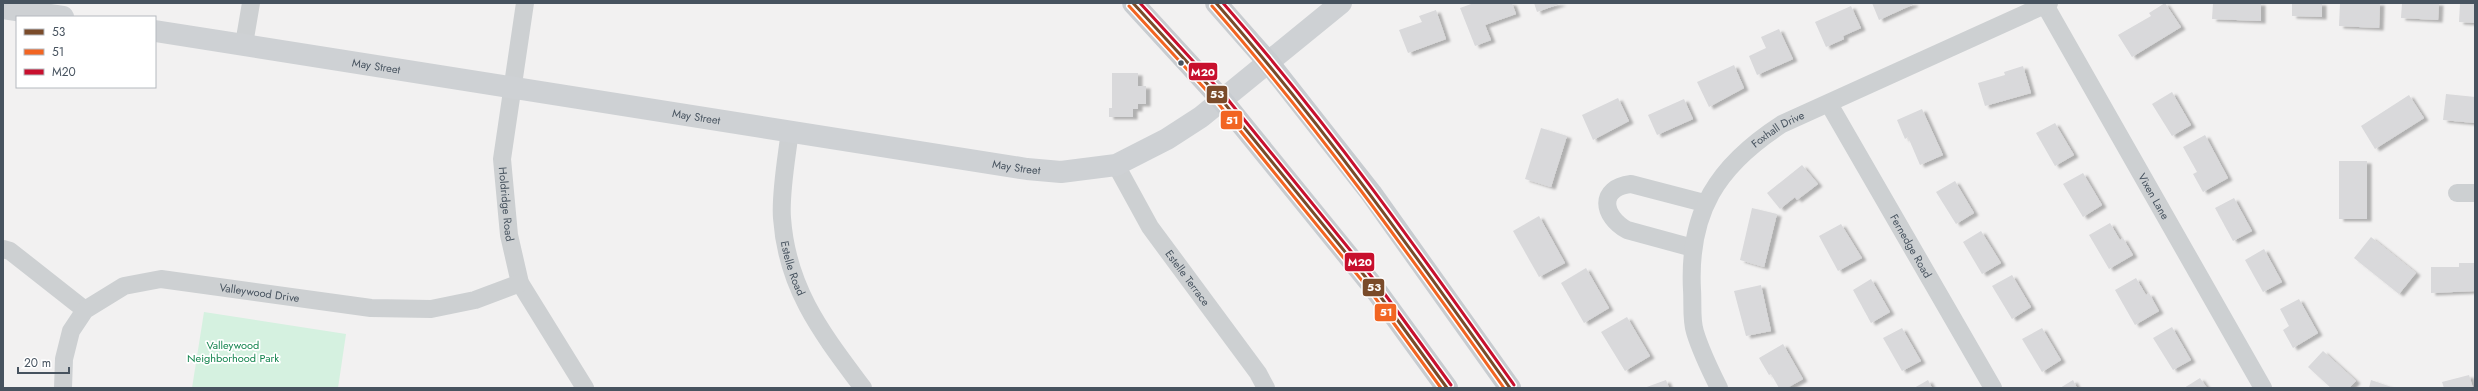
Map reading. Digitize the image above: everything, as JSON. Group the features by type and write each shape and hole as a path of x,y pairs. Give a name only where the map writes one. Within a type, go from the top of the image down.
{"main road":[{"path":"1133,3 1221,99 1372,285 1447,388"},
{"path":"1216,3 1268,62 1371,193 1510,388"}],"street":[{"path":"244,44 252,3"},
{"name":"Holdridge Road","path":"525,3 502,159 509,235 520,283 585,388"},
{"name":"May Street","path":"156,31 790,130 1027,169 1061,172 1116,165 1167,139 1200,117 1341,3"},
{"name":"Foxhall Drive","path":"1719,388 1694,331 1690,261 1695,230 1704,203 1733,163 1755,142 1782,124 2047,4"},
{"name":"Vixen Lane","path":"2047,4 2263,388"},
{"path":"3,8 56,16"},
{"name":"Fernedge Road","path":"1829,104 1993,388"},
{"name":"Estelle Road","path":"790,130 782,218 794,280 817,327 862,388"},
{"name":"Estelle Terrace","path":"1116,165 1150,227 1258,373 1266,388"},
{"path":"1692,248 1627,230 1617,224 1608,211 1607,202 1610,192 1619,185 1631,184 1704,203"},
{"path":"2457,192 2475,193"},
{"path":"3,249 10,251 85,310"},
{"name":"Valleywood Drive","path":"63,388 64,359 71,331 85,310 124,286 161,279 371,308 431,309 475,300 520,283"}],"green space":[{"name":"Valleywood Neighborhood Park","path":"204,312 346,334 338,388 192,388"}],"building":[{"path":"1474,3 1512,3 1516,14 1485,25 1491,40 1475,46 1460,8"},
{"path":"1534,3 1562,3 1537,12"},
{"path":"1872,3 1913,3 1914,4 1879,20"},
{"path":"2165,3 2181,27 2132,57 2118,35 2151,16 2149,13"},
{"path":"2213,3 2261,3 2261,21 2212,19"},
{"path":"2292,3 2322,3 2322,17 2292,16"},
{"path":"2340,3 2380,3 2379,28 2339,26"},
{"path":"2402,3 2439,3 2438,20 2401,18"},
{"path":"2460,3 2475,3 2475,23 2459,22"},
{"path":"1851,6 1861,28 1843,36 1844,39 1826,47 1815,22"},
{"path":"1436,10 1446,39 1408,53 1399,30 1422,22 1419,16"},
{"path":"1779,29 1793,59 1757,75 1749,56 1766,48 1761,37"},
{"path":"1734,65 1744,88 1709,107 1697,82"},
{"path":"2023,66 2031,93 1985,106 1978,83 2005,75 2004,72"},
{"path":"1112,73 1138,73 1138,86 1146,86 1146,104 1138,104 1138,109 1133,109 1133,117 1109,117 1109,108 1112,108"},
{"path":"2172,92 2191,125 2172,136 2152,104"},
{"path":"2446,94 2475,97 2475,123 2443,120"},
{"path":"2409,95 2424,118 2375,149 2361,126"},
{"path":"1618,98 1629,121 1593,140 1582,115"},
{"path":"1684,99 1693,119 1657,135 1648,115"},
{"path":"1922,109 1943,155 1920,165 1908,137 1905,139 1897,120"},
{"path":"2055,123 2074,155 2055,166 2036,133"},
{"path":"1541,128 1567,136 1551,187 1525,179"},
{"path":"2205,135 2228,178 2203,192 2193,174 2197,172 2183,147"},
{"path":"2339,161 2367,161 2367,219 2339,219"},
{"path":"1802,165 1818,184 1797,200 1795,197 1780,209 1767,193"},
{"path":"2083,173 2102,205 2083,217 2063,184"},
{"path":"1955,181 1974,213 1956,224 1936,192"},
{"path":"2234,198 2252,231 2233,241 2215,208"},
{"path":"1752,208 1777,214 1764,267 1740,260"},
{"path":"1539,216 1565,263 1539,277 1513,231"},
{"path":"2110,223 2120,240 2123,238 2133,255 2109,269 2089,235"},
{"path":"1841,224 1862,258 1838,271 1819,236"},
{"path":"1981,231 2001,263 1982,274 1963,242"},
{"path":"2371,237 2416,273 2399,294 2354,258"},
{"path":"2264,249 2282,282 2263,292 2245,260"},
{"path":"2459,263 2475,263 2475,291 2431,293 2431,267 2459,267"},
{"path":"1586,268 1609,308 1584,323 1561,283"},
{"path":"2012,275 2031,307 2012,319 1992,286"},
{"path":"2136,278 2146,295 2149,293 2159,311 2135,325 2115,290"},
{"path":"1871,279 1890,312 1871,323 1853,290"},
{"path":"1761,285 1771,331 1746,336 1734,291"},
{"path":"2299,299 2318,333 2293,348 2283,330 2289,326 2280,309"},
{"path":"1627,317 1650,356 1625,371 1601,332"},
{"path":"2172,327 2191,360 2173,370 2153,338"},
{"path":"1902,328 1921,361 1902,371 1883,338"},
{"path":"2042,328 2061,360 2042,372 2022,339"},
{"path":"1783,344 1803,379 1787,388 1779,388 1759,358"},
{"path":"2323,351 2356,381 2349,388 2331,388 2308,367"},
{"path":"2469,375 2473,388 2444,388 2442,382"},
{"path":"2200,378 2207,388 2184,388"},
{"path":"1666,380 1669,388 1644,388"},
{"path":"1928,380 1932,388 1914,388"},
{"path":"2073,380 2077,388 2060,388"},
{"path":"2371,380 2394,388 2369,388"}],"transit line":[{"name":"53","path":"1133,3 1221,99 1372,285 1447,388"},
{"name":"M20","path":"1140,3 1225,96 1376,282 1451,385"},
{"name":"53","path":"1216,3 1294,96 1368,192 1510,388"},
{"name":"M20","path":"1223,3 1337,142 1409,238 1514,385"},
{"name":"51","path":"1129,6 1217,102 1368,288 1441,388"},
{"name":"51","path":"1212,6 1289,98 1363,193 1504,388"}]}
